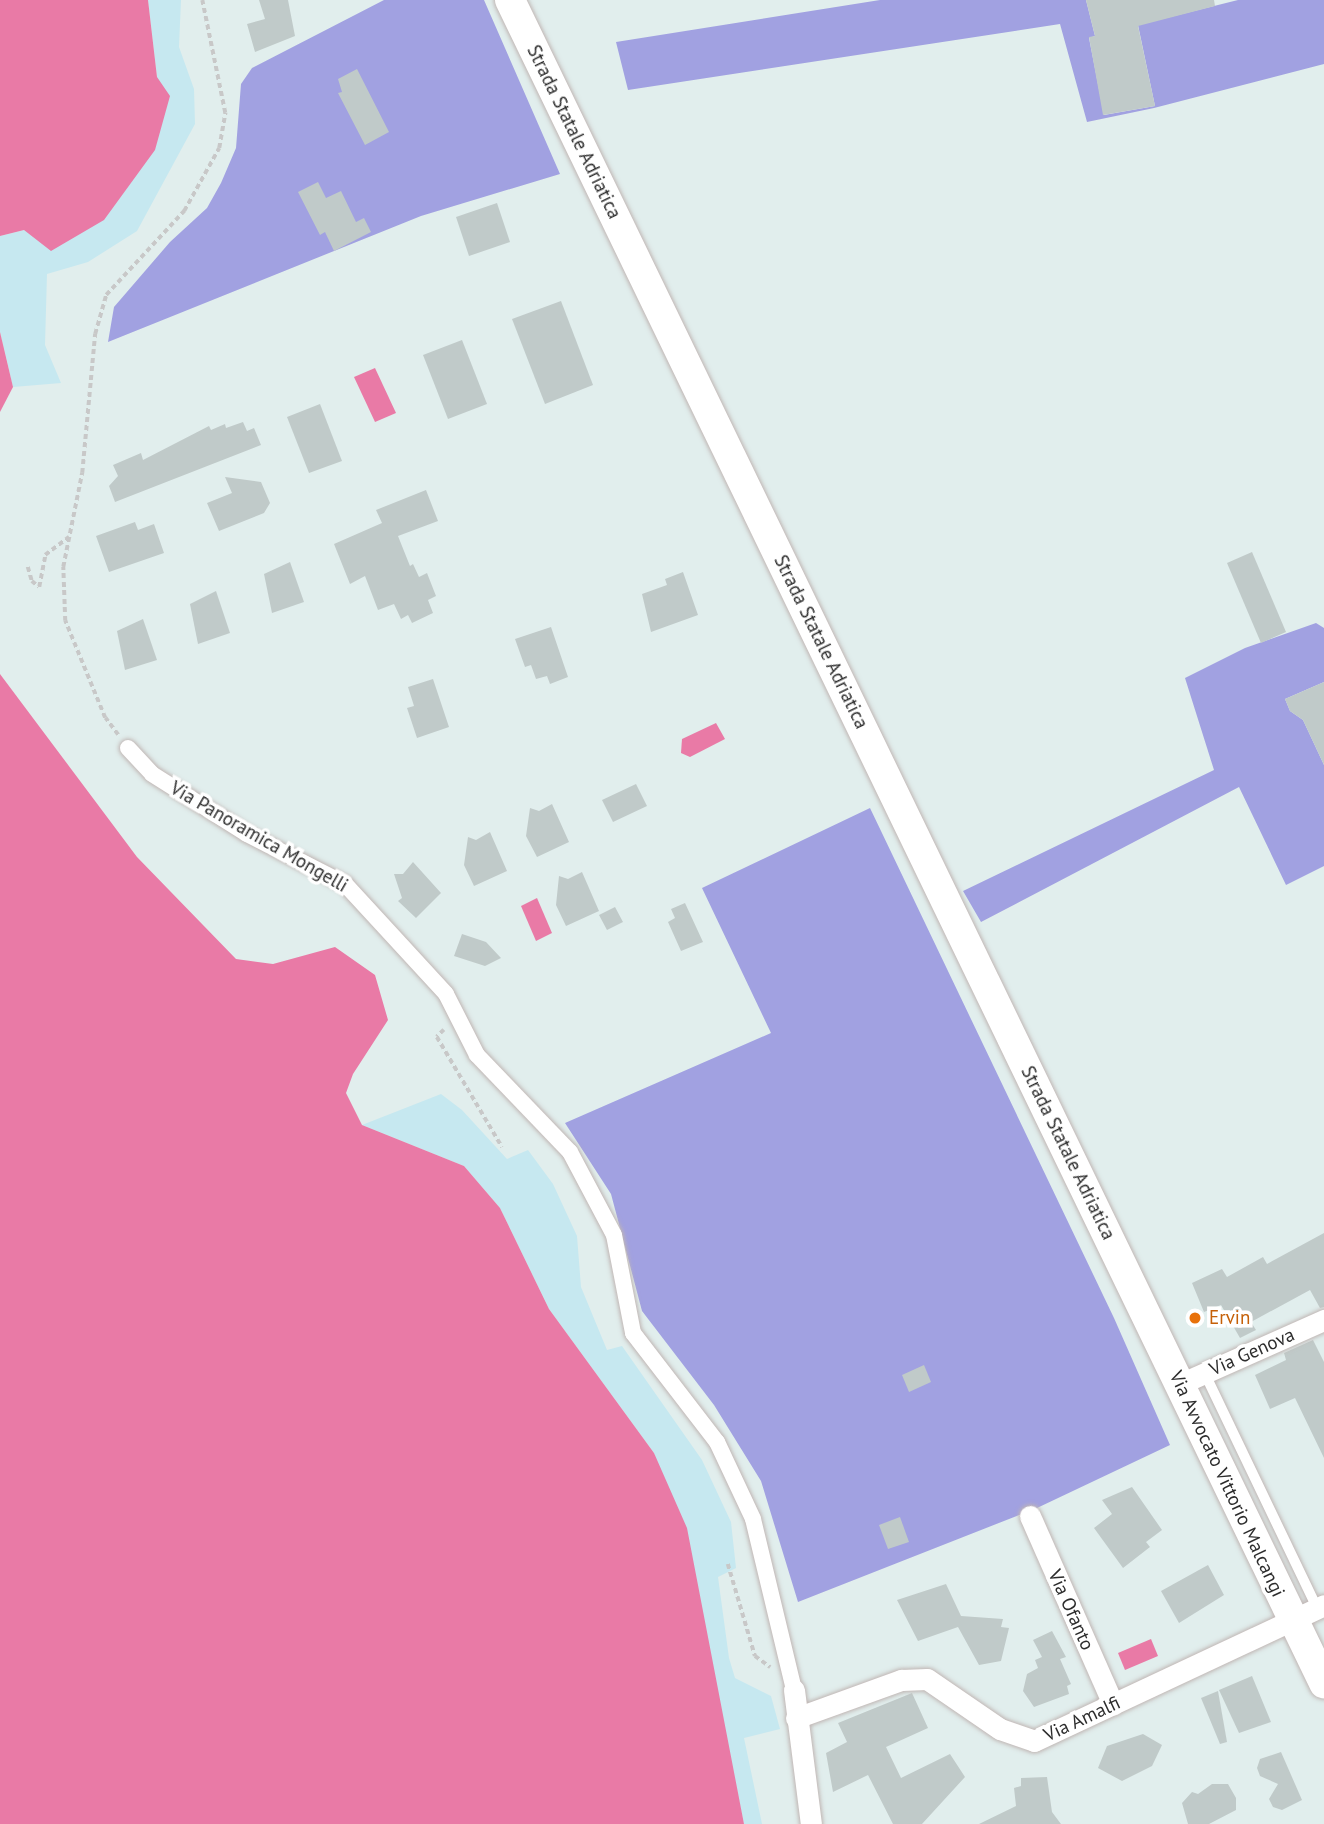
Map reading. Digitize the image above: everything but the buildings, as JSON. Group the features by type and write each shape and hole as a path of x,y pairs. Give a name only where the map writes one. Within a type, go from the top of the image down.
{"main road":[{"name":"Strada Statale Adriatica","path":"510,0 1131,1284"},
{"name":"Via Avvocato Vittorio Malcangi","path":"1131,1284 1192,1379 1305,1609 1324,1683"}],"street":[{"name":"Via Panoramica Mongelli","path":"128,748 152,774 247,834 345,884 446,994 477,1055 570,1152 614,1236 633,1332 717,1442 753,1519 792,1679"},
{"name":"Via Genova","path":"1192,1379 1324,1320"},
{"name":"Via Ofanto","path":"1030,1516 1112,1704"},
{"name":"Via Amalfi","path":"796,1718 915,1678 937,1683 1000,1729 1026,1741 1112,1704 1305,1609"},
{"path":"792,1679 811,1824"}],"path":[{"path":"128,748 104,718 65,621 62,588 82,473 95,334 106,295 184,211 219,148 225,113 202,0"},
{"path":"28,567 32,581 39,587 45,555 69,537"},
{"path":"457,1016 437,1037 502,1147"},
{"path":"728,1564 755,1656 765,1667 792,1679"}],"shaded area":[{"path":"0,0 148,0 157,77 170,96 155,150 104,220 51,251 24,230 0,236"},
{"path":"384,0 484,0 560,174 421,216 108,342 114,307 170,242 207,208 221,183 236,148 241,84 252,68"},
{"path":"880,0 1086,0 1095,36 1089,38 1104,115 1155,106 1138,25 1238,0 1324,0 1324,64 1154,108 1087,122 1060,24 628,90 616,42"},
{"path":"0,332 13,387 0,412"},
{"path":"375,368 396,413 375,422 354,377"},
{"path":"1316,623 1324,628 1324,682 1285,699 1290,711 1303,720 1324,765 1324,866 1286,885 1239,787 981,922 963,891 1214,770 1185,678 1245,648"},
{"path":"0,674 137,857 236,959 273,964 335,947 375,975 388,1020 353,1074 346,1093 362,1125 464,1166 500,1208 549,1309 654,1453 687,1528 744,1824 0,1824"},
{"path":"716,723 725,739 690,757 681,753 682,739"},
{"path":"870,808 1114,1318 1170,1445 1037,1508 798,1602 761,1481 714,1405 642,1311 611,1194 565,1123 771,1033 702,888"},
{"path":"537,898 552,933 536,941 521,906"},
{"path":"1151,1639 1158,1656 1125,1670 1118,1653"}],"sand":[{"path":"148,0 181,0 179,47 194,89 195,124 137,231 88,262 47,274 45,345 61,383 13,387 0,332 0,236 24,230 157,77"},
{"path":"441,1094 462,1110 507,1159 528,1150 553,1184 577,1236 581,1287 607,1350 622,1346 702,1460 731,1522 736,1568 718,1577 729,1658 735,1678 771,1696 780,1729 744,1738 762,1824 744,1824 713,1673 654,1453 549,1309 500,1208 464,1166 362,1125"}],"place":[{"name":"Ervin","path":"1195,1318"}]}
